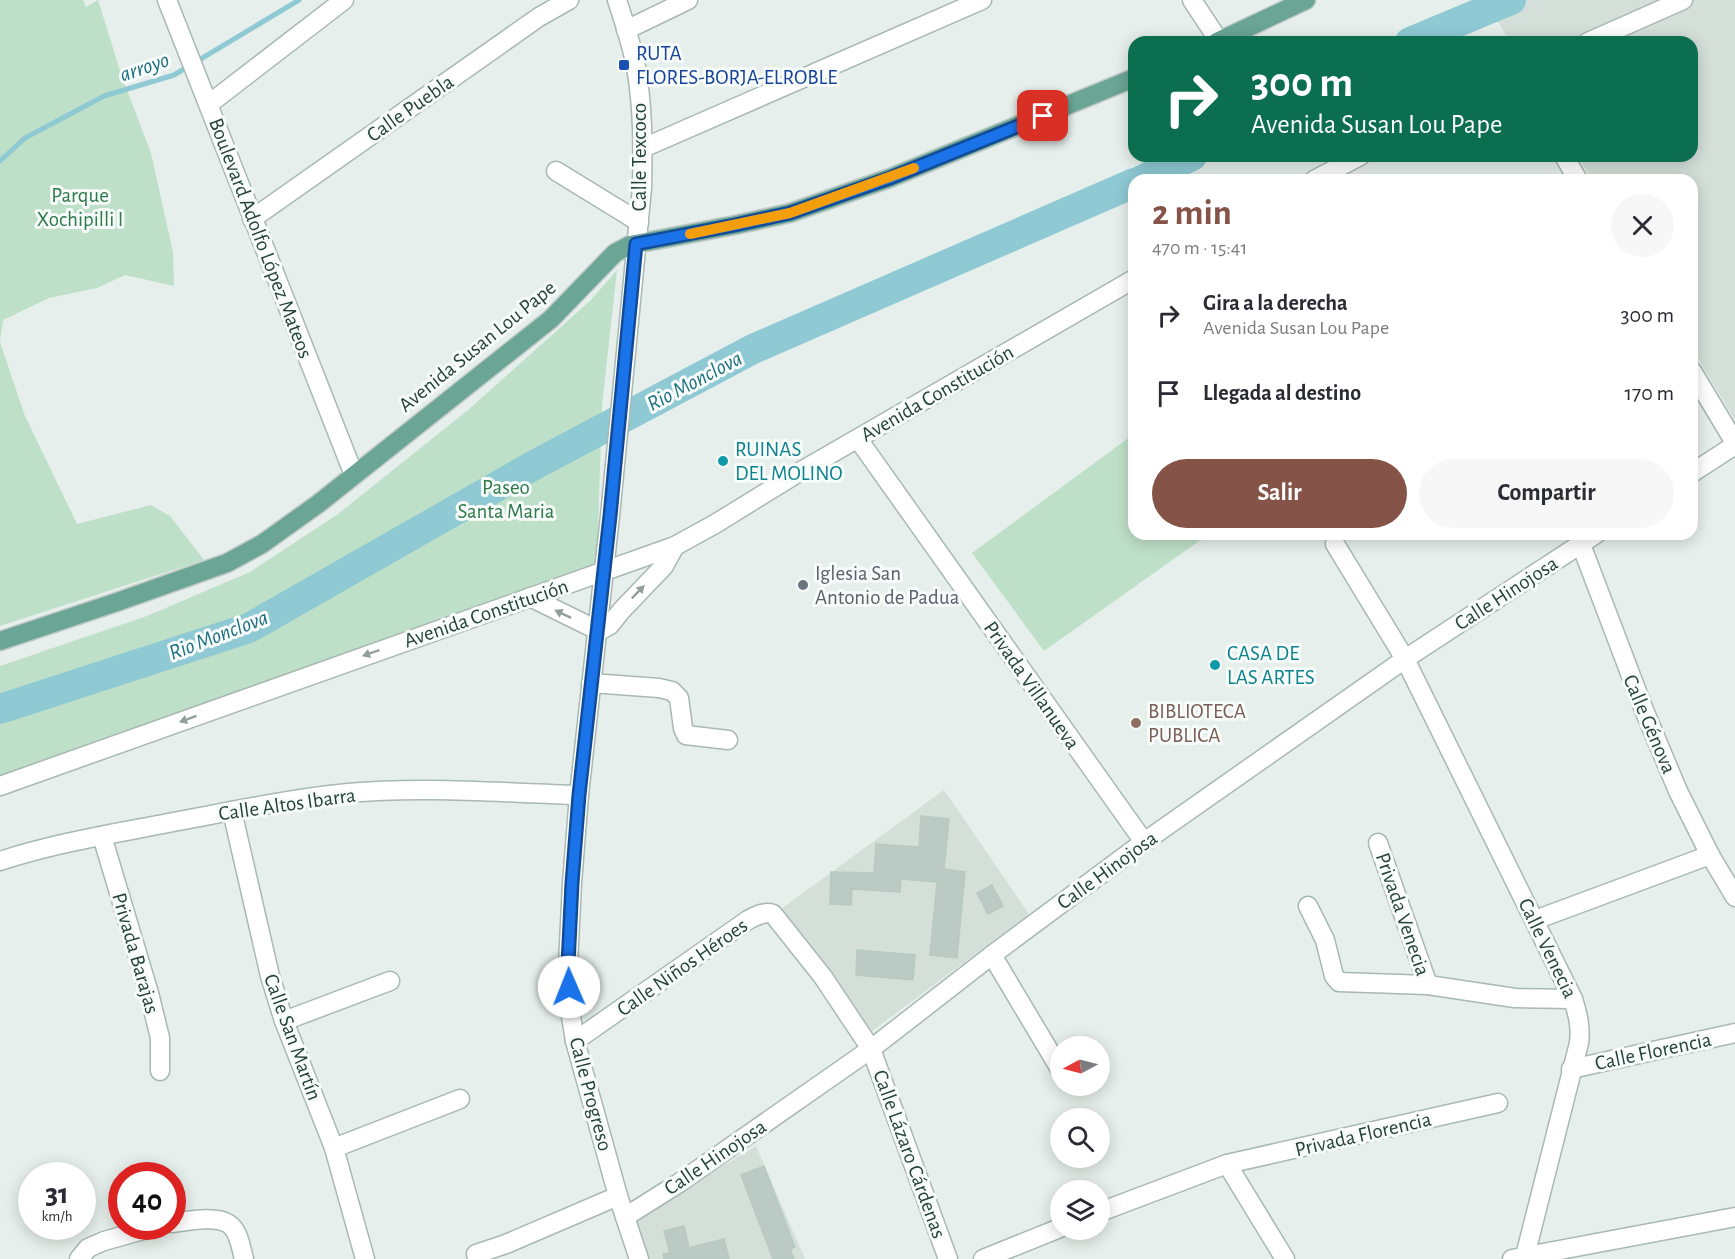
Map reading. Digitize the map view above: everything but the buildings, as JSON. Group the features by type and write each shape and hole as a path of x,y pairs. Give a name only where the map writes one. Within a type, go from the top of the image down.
{"main road":[{"path":"1231,36 1306,0"},
{"name":"Avenida Susan Lou Pape","path":"4,640 227,563 262,544 318,504 551,319 622,248 790,213 890,178 1128,80"}],"street":[{"name":"Boulevard Adolfo López Mateos","path":"167,0 354,475"},
{"path":"208,100 344,0"},
{"name":"Calle Puebla","path":"252,219 539,16 569,0"},
{"name":"Calle Texcoco","path":"617,0 636,65 641,108 643,148 636,244"},
{"path":"626,30 688,0"},
{"path":"643,148 982,0"},
{"path":"1192,0 1214,36"},
{"path":"1602,36 1683,0"},
{"path":"1326,174 1348,162"},
{"path":"556,171 639,222"},
{"name":"Calle Progreso","path":"636,244 605,571 579,795 568,964 570,1010 575,1041 618,1196 639,1259"},
{"name":"Avenida Constitución","path":"0,786 675,546 1128,282"},
{"path":"1698,381 1735,444 1698,469"},
{"name":"Privada Villanueva","path":"858,439 1144,842"},
{"name":"Calle Hinojosa","path":"625,1217 679,1183 871,1049 1144,842 1405,659 1581,540"},
{"name":"Calle Génova","path":"1586,540 1612,631 1644,710 1678,790 1710,855 1735,897"},
{"path":"1335,544 1405,659"},
{"path":"530,597 597,631 610,625 664,566 675,546"},
{"name":"Calle Venecia","path":"1405,659 1573,999 1580,1018 1581,1030 1572,1069 1518,1258"},
{"path":"591,683 672,691 679,698 686,735 728,740"},
{"name":"Calle Altos Ibarra","path":"0,861 51,846 102,836 232,811 348,793 421,790 579,795"},
{"name":"Calle San Martín","path":"232,811 267,966 284,1021 334,1148 365,1259"},
{"name":"Privada Barajas","path":"102,836 149,993 161,1053 160,1071"},
{"name":"Privada Venecia","path":"1378,843 1428,985"},
{"path":"1534,920 1710,855"},
{"name":"Privada Venecia","path":"1308,906 1324,940 1334,976 1339,982 1428,985 1515,998 1573,999"},
{"name":"Calle Niños Héroes","path":"575,1041 748,920 761,914 771,913 823,977 871,1049"},
{"path":"992,955 1050,1051"},
{"path":"284,1021 390,981"},
{"name":"Calle Florencia","path":"1572,1069 1735,1033"},
{"name":"Calle Lázaro Cárdenas","path":"871,1049 948,1259"},
{"path":"334,1148 459,1099"},
{"name":"Privada Florencia","path":"1227,1164 1498,1103"},
{"path":"1110,1208 1227,1164 1285,1259"},
{"path":"476,1254 506,1244 618,1196"},
{"path":"1518,1258 1735,1217"},
{"path":"186,1221 214,1220 229,1224 238,1238 244,1259"},
{"path":"983,1259 1050,1232"},
{"path":"79,1259 88,1248 108,1240"}],"shaded area":[{"path":"1485,0 1735,0 1735,421 1698,358 1698,174 1588,174 1582,162 1698,162 1698,36 1506,36"},
{"path":"944,790 1029,914 868,1034 781,909"},
{"path":"756,1146 805,1259 647,1259 634,1219"}],"green space":[{"name":"Parque Xochipilli I","path":"0,0 83,0 86,7 98,0 123,80 151,153 173,252 174,286 125,275 97,288 49,298 3,320 0,342"},
{"name":"Paseo Santa Maria","path":"617,270 602,405 597,563 481,609 0,780 0,666 147,616 250,572 338,514 468,410 590,301"},
{"path":"0,342 25,416 77,524 151,505 170,516 204,560 0,626"},
{"path":"1128,438 1128,540 1201,540 1044,651 972,553"}],"waterway":[{"name":"arroyo","path":"0,161 25,138 104,96 174,75 299,0"},
{"name":"Rio Monclova","path":"1424,36 1511,0"},
{"name":"Rio Monclova","path":"1154,174 1180,162"},
{"name":"Rio Monclova","path":"0,709 249,628 538,463 753,349 1128,186"}],"slow traffic":[{"path":"690,234 790,213 914,168"}],"place":[{"name":"RUTA FLORES-BORJA-ELROBLE","path":"624,65"},
{"name":"RUINAS DEL MOLINO","path":"723,461"},
{"name":"Iglesia San Antonio de Padua","path":"803,585"},
{"name":"CASA DE LAS ARTES","path":"1215,665"},
{"name":"BIBLIOTECA PUBLICA","path":"1136,723"}],"route":[{"path":"569,987 572,883 579,795 605,571 636,244 790,213 890,178 1043,116"}]}
